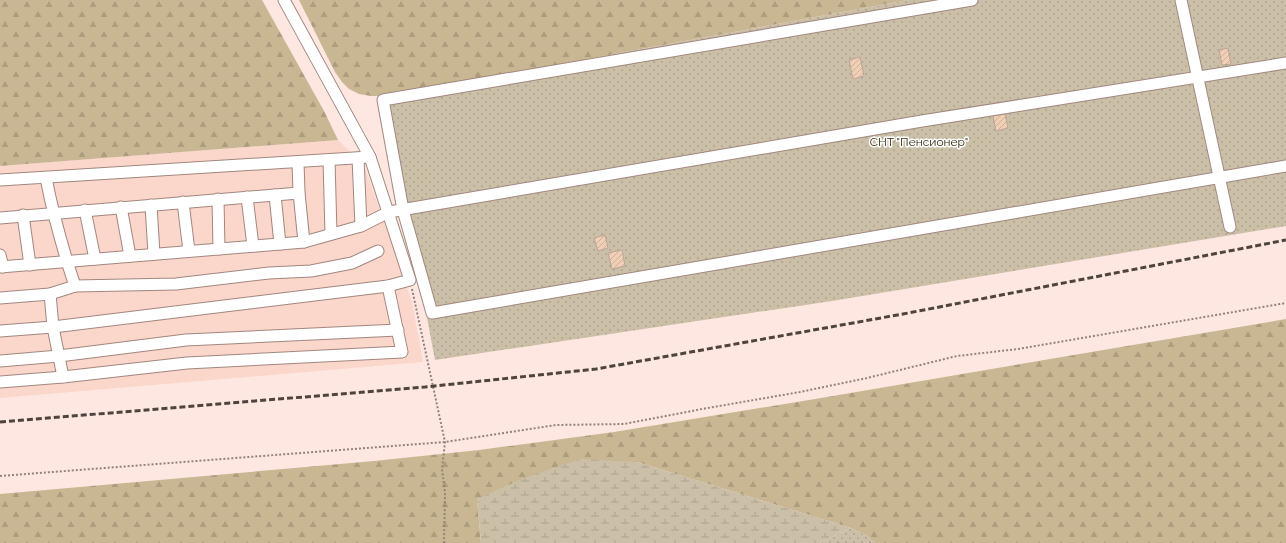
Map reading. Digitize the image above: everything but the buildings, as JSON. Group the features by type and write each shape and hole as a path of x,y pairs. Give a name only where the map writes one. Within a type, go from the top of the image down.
{"street":[{"path":"0,331 53,327 388,286 410,280 370,157 284,0"},
{"path":"972,0 383,100 403,210 432,313 1286,166"},
{"path":"1181,0 1230,227"},
{"path":"0,255 1,267 304,242 361,226 389,212 922,121 1286,63"},
{"path":"0,180 370,157"},
{"path":"358,158 361,226"},
{"path":"329,160 330,234"},
{"path":"298,162 299,193 304,242"},
{"path":"46,178 53,213 75,286"},
{"path":"0,218 299,193"},
{"path":"275,195 280,244"},
{"path":"248,197 253,246"},
{"path":"218,199 219,249"},
{"path":"183,202 189,252"},
{"path":"151,205 154,254"},
{"path":"121,207 130,256"},
{"path":"86,210 95,259"},
{"path":"23,215 30,265"},
{"path":"0,298 50,294 75,286 176,284 269,273 311,271 352,263 378,251"},
{"path":"0,382 63,377 187,362 402,352 388,286"},
{"path":"50,294 53,327 63,377"},
{"path":"0,361 59,356 186,340 398,330"}],"path":[{"path":"410,280 445,442 442,469 446,493 444,543"},
{"path":"0,476 445,442 556,425 624,424 800,392 867,378 957,356 1018,349 1286,303"}],"shaded area":[{"path":"338,140 364,165 412,302 423,362 0,398 0,166"}],"green space":[{"path":"0,0 262,0 324,111 338,140 0,166"},
{"path":"299,0 908,0 385,96 371,96 359,94 349,89 342,82 335,72"},
{"name":"СНТ \"Пенсионер\"","path":"908,0 1286,0 1286,226 832,301 435,360 385,96"},
{"path":"1286,319 1286,543 875,543 866,535 851,528 637,462 477,499 481,543 0,543 0,494 374,461 479,450 614,432"},
{"path":"581,459 637,462 851,528 820,543 481,543 477,499 524,478"},
{"path":"851,528 866,535 875,543 820,543"}],"railway":[{"path":"0,422 425,387 596,369 903,314 1286,240"}]}
